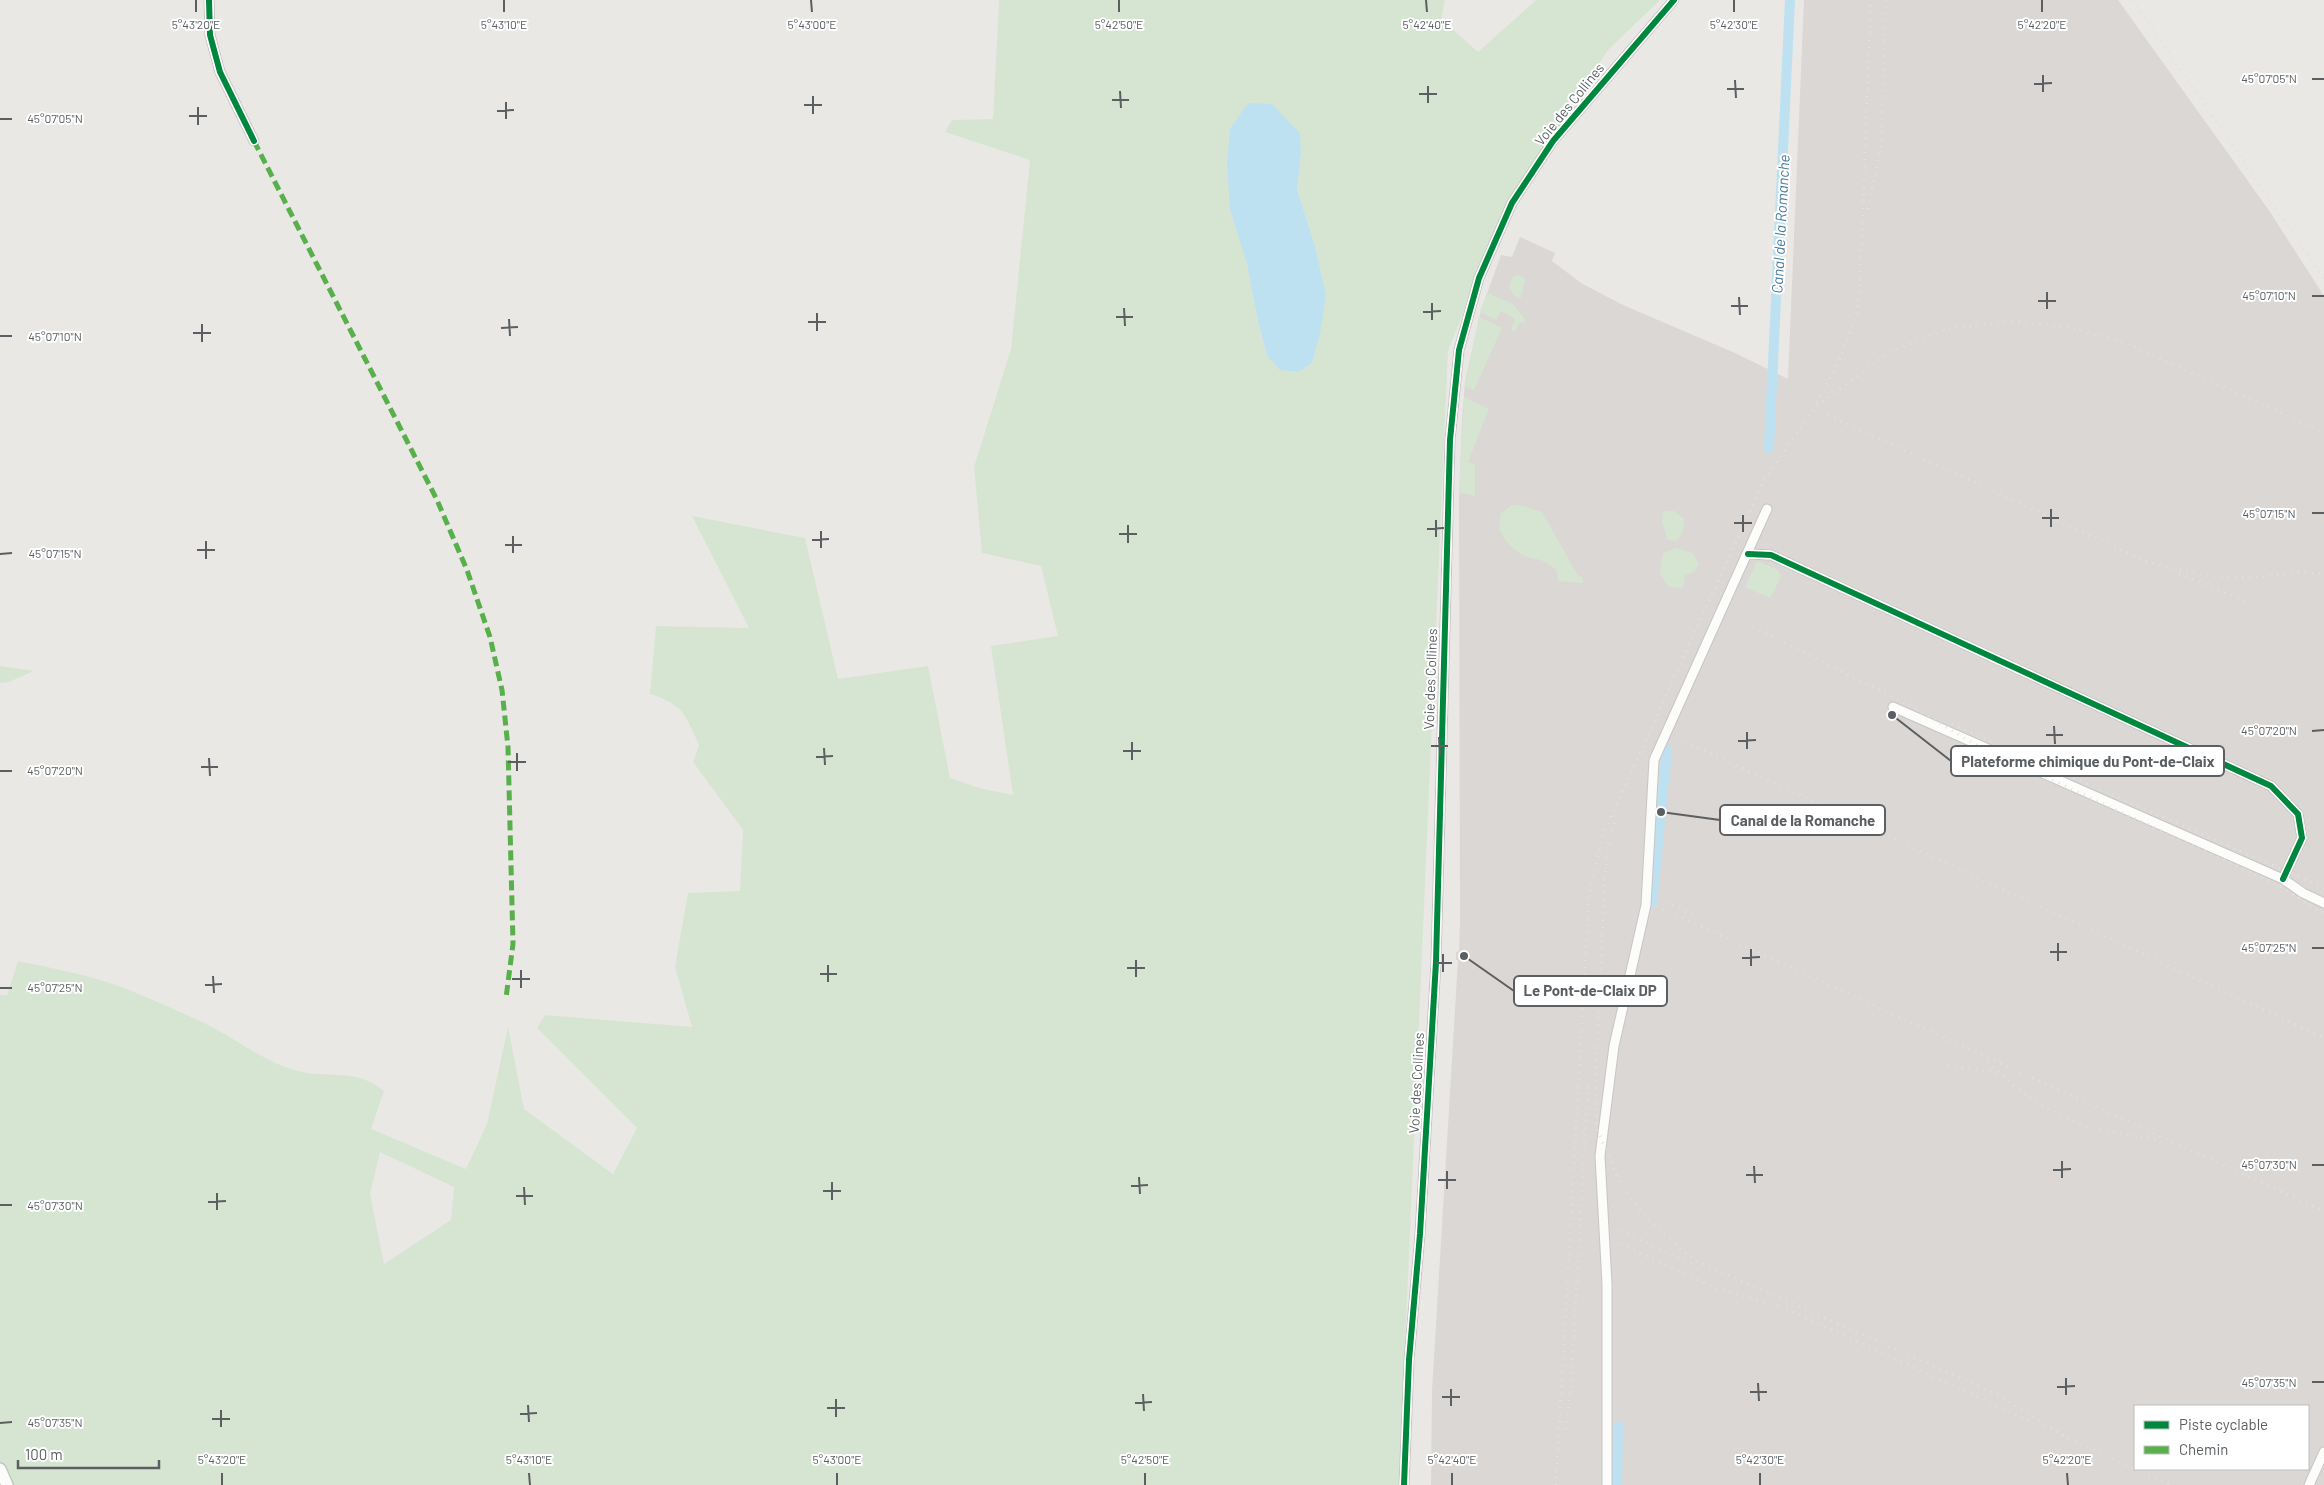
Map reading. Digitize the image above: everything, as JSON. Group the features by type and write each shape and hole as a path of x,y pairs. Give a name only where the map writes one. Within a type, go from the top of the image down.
{"street":[{"path":"209,0 210,35 220,72 254,141"},
{"name":"Voie des Collines","path":"1404,1485 1409,1360 1420,1234 1436,962 1450,440 1459,350 1479,278 1512,203 1553,141 1674,0"},
{"path":"1607,1485 1607,1284 1600,1156 1614,1046 1646,905 1654,760 1767,509"},
{"path":"1748,554 1774,557 2271,786 2298,814 2302,838 2283,879"},
{"path":"1893,707 2283,879 2303,894 2324,903"},
{"path":"2309,1485 2324,1452"},
{"path":"0,1469 7,1485"}],"shaded area":[{"path":"1804,0 2118,0 2268,209 2324,296 2324,1485 1431,1485 1432,1391 1458,960 1456,960 1456,952 1459,951 1460,922 1459,499 1462,419 1465,382 1481,310 1501,255 1512,257 1520,237 1555,253 1552,261 1581,283 1623,305 1735,353 1788,379"}],"green space":[{"path":"999,0 1445,0 1441,19 1478,52 1536,0 1660,0 1608,50 1525,179 1493,237 1448,351 1399,1485 0,1485 0,995 7,995 18,961 83,975 122,987 202,1022 285,1067 310,1073 352,1076 363,1079 384,1091 371,1129 466,1169 487,1124 508,1027 524,1109 613,1174 637,1128 537,1028 545,1015 692,1027 675,967 688,893 740,891 743,830 693,762 699,745 682,712 670,702 650,694 656,626 749,628 692,516 805,538 838,679 928,666 950,778 979,788 1013,795 991,646 1058,636 1041,566 982,553 974,467 1011,349 1030,160 945,132 952,120 993,119","holes":["1301,154 1297,189 1315,246 1326,295 1267,356 1247,264","380,1152 454,1187 451,1220 384,1264 370,1194"]},
{"path":"1518,275 1525,278 1521,298 1515,296 1509,288 1513,276"},
{"path":"1487,293 1513,304 1525,319 1524,324 1520,322 1515,332 1511,330 1515,319 1501,311 1496,320 1480,312"},
{"path":"1479,317 1502,328 1474,390 1465,386"},
{"path":"1464,397 1489,409 1468,462 1475,464 1475,496 1459,492"},
{"path":"1512,505 1524,506 1542,512 1577,574 1583,579 1583,583 1558,581 1557,570 1541,560 1524,556 1510,546 1499,530 1501,513"},
{"path":"1663,511 1674,511 1684,519 1683,530 1677,541 1668,540 1662,522"},
{"path":"1676,548 1693,553 1699,565 1694,572 1684,576 1685,582 1682,588 1669,587 1660,575 1663,553"},
{"path":"1757,561 1778,570 1781,577 1770,598 1745,587"},
{"path":"0,666 34,671 9,682 0,683"}],"water":[{"path":"1248,103 1272,104 1300,133 1301,154 1297,189 1315,246 1326,295 1320,334 1312,363 1298,372 1280,370 1267,356 1247,264 1230,209 1227,162 1230,129"}],"waterway":[{"name":"Canal de la Romanche","path":"1769,448 1790,0"},
{"name":"Canal de la Romanche","path":"1652,903 1667,750"},
{"name":"Canal de la Romanche","path":"1617,1485 1618,1426"}],"railway":[{"path":"1817,403 1837,365 1857,315 1871,0"},
{"path":"1868,209 1881,146 1886,0"},
{"path":"2133,0 2324,279"},
{"path":"1556,1485 1589,895 1602,837 1762,484 1815,407 1890,352 1946,329 2013,321 2068,327 2121,341 2324,432"},
{"path":"1828,415 2150,563 2209,576 2251,578 2299,572 2324,574"},
{"path":"2179,574 2246,601"},
{"path":"1747,624 1911,706 1973,743 2280,886 2324,914"},
{"path":"1952,724 2324,888"},
{"path":"1685,742 2324,1038"},
{"path":"1615,823 1609,842 1605,874 1595,1098 1597,1129 1617,1176 1643,1215 1694,1260 1999,1395 2067,1438"},
{"path":"1666,902 1698,917"},
{"path":"1663,909 2324,1211"},
{"path":"1987,1062 2023,1093 2052,1111 2086,1127 2158,1140"},
{"path":"1948,1066 2000,1073"},
{"path":"1566,1429 1571,1385 1588,1085"},
{"path":"1621,1231 1696,1266"},
{"path":"1621,1244 1715,1288 1782,1307"},
{"path":"1780,1306 2030,1421"},
{"path":"2062,1435 2134,1469"},
{"path":"2138,1470 2172,1485"}],"marked path":[{"path":"254,141 437,500 467,570 490,637 502,690 508,747 513,944 506,998"}],"cycle path":[{"path":"209,0 210,35 220,72 254,141"},
{"path":"1404,1485 1409,1360 1420,1234 1436,962 1450,440 1459,350 1479,278 1512,203 1553,141 1674,0"},
{"path":"1748,554 1771,555 2271,786 2298,814 2302,838 2283,879"}],"place":[{"name":"Plateforme chimique du Pont-de-Claix","path":"1892,715"},
{"name":"Canal de la Romanche","path":"1661,812"},
{"name":"Le Pont-de-Claix DP","path":"1464,956"}]}
